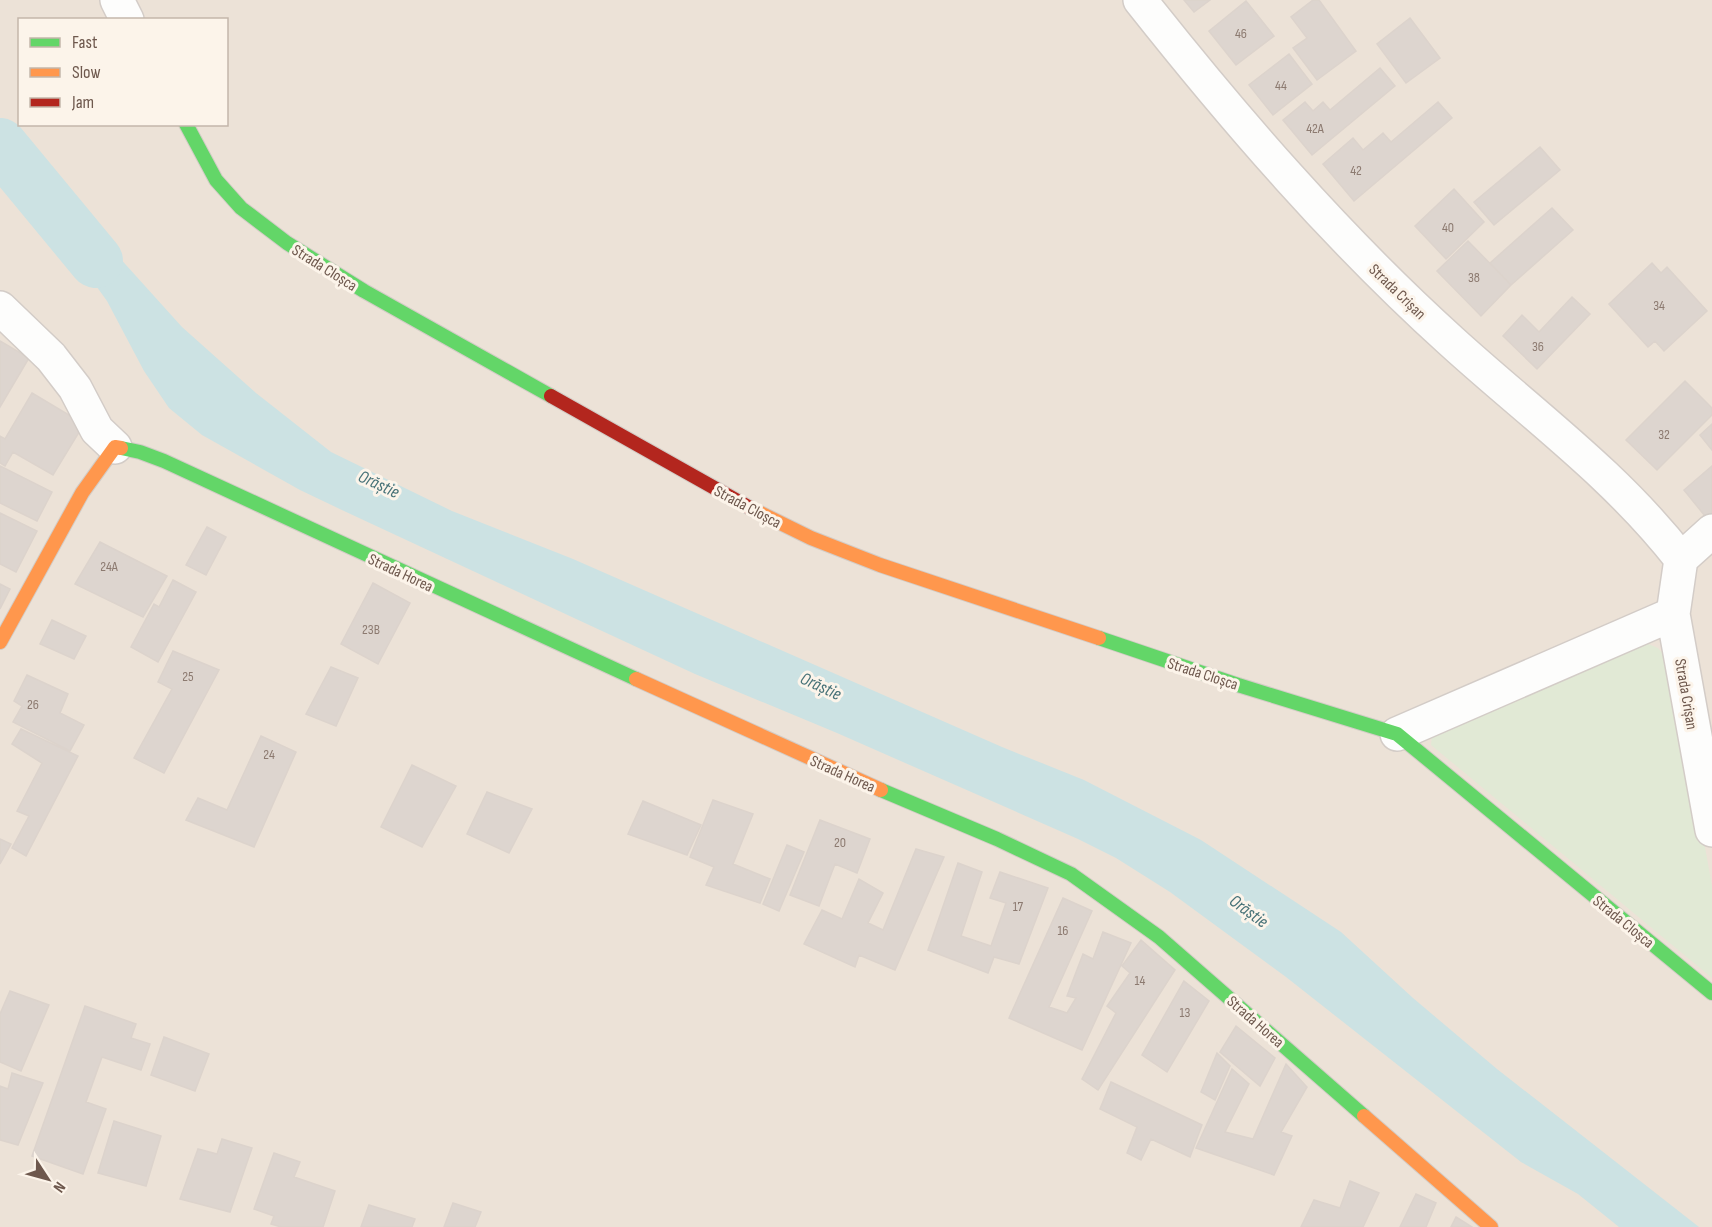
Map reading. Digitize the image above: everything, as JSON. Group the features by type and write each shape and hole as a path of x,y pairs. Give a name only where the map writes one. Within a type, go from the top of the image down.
{"street":[{"path":"117,0 127,18"},
{"name":"Strada Crișan","path":"1140,0 1275,161 1365,260 1451,342 1629,497 1682,559 1673,614 1712,830"},
{"name":"Strada Cloșca","path":"187,126 216,180 241,208 287,243 364,291 750,508 811,538 880,565 1238,685 1397,734 1712,993"},
{"path":"0,308 51,357 75,388 97,429 115,447 82,493 0,642"},
{"name":"Strada Horea","path":"115,447 140,452 190,472 487,612 872,786 997,838 1071,874 1159,937 1491,1227"},
{"path":"1682,559 1712,531"},
{"path":"1397,734 1673,614"}],"shaded area":[{"path":"0,0 1712,0 1712,1227 0,1227"}],"green space":[{"path":"1641,641 1658,648 1672,664 1712,886 1712,978 1431,745 1432,736"}],"water":[{"path":"62,194 182,327 256,393 331,452 452,511 573,559 1002,747 1084,780 1201,840 1341,932 1413,998 1497,1069 1699,1227 1619,1227 1578,1194 1521,1162 1286,977 1170,892 1116,858 1078,839 837,733 695,674 300,490 202,435 169,408 144,371 107,301 43,212"}],"building":[{"path":"1184,0 1210,0 1194,12"},
{"path":"1313,0 1319,0 1356,51 1317,80 1293,48 1307,38 1291,17"},
{"path":"1246,1 1274,36 1236,65 1209,31"},
{"path":"1410,18 1440,58 1406,83 1377,44"},
{"path":"1289,54 1312,84 1273,115 1249,85"},
{"path":"1380,68 1395,86 1312,155 1283,120 1305,102 1313,111 1323,102 1330,110"},
{"path":"1438,102 1452,118 1354,201 1323,164 1353,138 1363,150 1383,133 1391,142"},
{"path":"1540,147 1560,170 1494,225 1474,202"},
{"path":"1454,189 1484,222 1446,259 1415,226"},
{"path":"1552,208 1573,230 1511,285 1490,263"},
{"path":"1468,241 1511,285 1481,316 1437,271"},
{"path":"1652,263 1661,273 1667,267 1707,311 1664,351 1655,341 1648,347 1609,304"},
{"path":"1572,297 1590,314 1537,369 1503,336 1522,315 1539,332"},
{"path":"0,341 29,358 0,407"},
{"path":"1685,381 1712,408 1712,415 1657,470 1626,440"},
{"path":"32,393 84,424 53,475 13,452 5,466 0,463 0,436 5,439"},
{"path":"1712,424 1712,450 1700,435"},
{"path":"0,466 52,492 37,521 0,503"},
{"path":"1712,466 1712,519 1709,521 1684,490"},
{"path":"0,513 37,531 16,572 0,564"},
{"path":"207,527 226,537 206,575 186,565"},
{"path":"100,542 167,576 143,617 75,584"},
{"path":"173,580 196,592 158,662 131,647 154,604 159,607"},
{"path":"373,583 410,603 378,664 341,644"},
{"path":"0,584 10,589 0,609"},
{"path":"52,620 86,636 74,659 40,644"},
{"path":"173,651 219,670 164,773 134,758 172,689 158,682"},
{"path":"331,667 358,678 336,726 306,714"},
{"path":"27,675 68,694 60,713 84,725 70,751 13,722 22,706 14,701"},
{"path":"21,729 78,756 26,856 12,848 29,816 17,811 42,763 12,744"},
{"path":"261,736 296,752 254,847 186,820 198,798 227,810"},
{"path":"412,765 456,786 422,847 381,827"},
{"path":"487,792 532,809 509,853 467,834"},
{"path":"713,800 753,814 733,864 770,879 760,903 706,885 714,867 690,857"},
{"path":"643,801 701,825 687,855 628,834"},
{"path":"820,820 870,839 857,873 835,864 819,906 790,895"},
{"path":"0,839 11,844 0,864"},
{"path":"787,845 804,852 779,911 763,904"},
{"path":"916,849 944,857 895,970 859,955 855,967 804,944 822,910 842,919 859,879 883,893 868,923 883,930"},
{"path":"958,863 982,872 961,936 991,946 1006,903 990,898 1000,872 1048,888 1019,964 994,957 988,973 928,950"},
{"path":"1063,898 1092,911 1049,1007 1067,1013 1076,998 1067,996 1083,954 1093,959 1103,932 1131,943 1082,1050 1009,1018"},
{"path":"1141,940 1175,970 1098,1090 1082,1079 1116,1013 1107,1006 1130,973 1122,966"},
{"path":"1184,981 1209,1001 1167,1072 1142,1055"},
{"path":"10,991 49,1005 21,1071 0,1062 0,1014"},
{"path":"85,1006 136,1024 131,1038 150,1044 141,1070 102,1057 86,1102 106,1109 83,1174 32,1156"},
{"path":"1236,1026 1275,1058 1260,1086 1220,1052"},
{"path":"164,1037 209,1054 195,1091 151,1075"},
{"path":"1217,1053 1230,1066 1215,1100 1201,1092"},
{"path":"1286,1064 1307,1087 1281,1132 1292,1136 1274,1175 1196,1148 1232,1069 1249,1084 1225,1132 1253,1139"},
{"path":"12,1073 43,1083 18,1145 0,1140 0,1086 8,1089"},
{"path":"1111,1082 1202,1125 1190,1157 1151,1139 1141,1160 1127,1153 1137,1127 1100,1109"},
{"path":"114,1121 161,1136 146,1186 98,1173"},
{"path":"222,1139 252,1148 230,1212 180,1199 198,1149 217,1154"},
{"path":"274,1153 300,1162 294,1177 335,1191 323,1227 281,1227 271,1224 274,1216 254,1209"},
{"path":"1350,1181 1379,1193 1363,1227 1301,1227 1314,1200 1340,1208"},
{"path":"1416,1194 1436,1203 1426,1227 1400,1227"},
{"path":"453,1203 481,1212 475,1227 444,1227"},
{"path":"369,1205 415,1219 412,1227 361,1227"},
{"path":"1456,1217 1472,1227 1451,1227"}],"waterway":[{"name":"Orăștie","path":"0,145 96,261"}],"traffic: fast":[{"path":"187,126 216,180 241,208 287,243 364,291 551,396"},
{"path":"121,448 164,461 636,679"},
{"path":"1099,638 1238,685 1397,734 1712,993"},
{"path":"881,790 997,839 1071,874 1159,937 1364,1116"}],"traffic: slow":[{"path":"0,642 82,493 115,447 121,448"},
{"path":"752,509 811,538 880,565 1099,638"},
{"path":"636,679 881,790"},
{"path":"1364,1116 1491,1227"}],"traffic: jam":[{"path":"551,396 752,509"}]}
